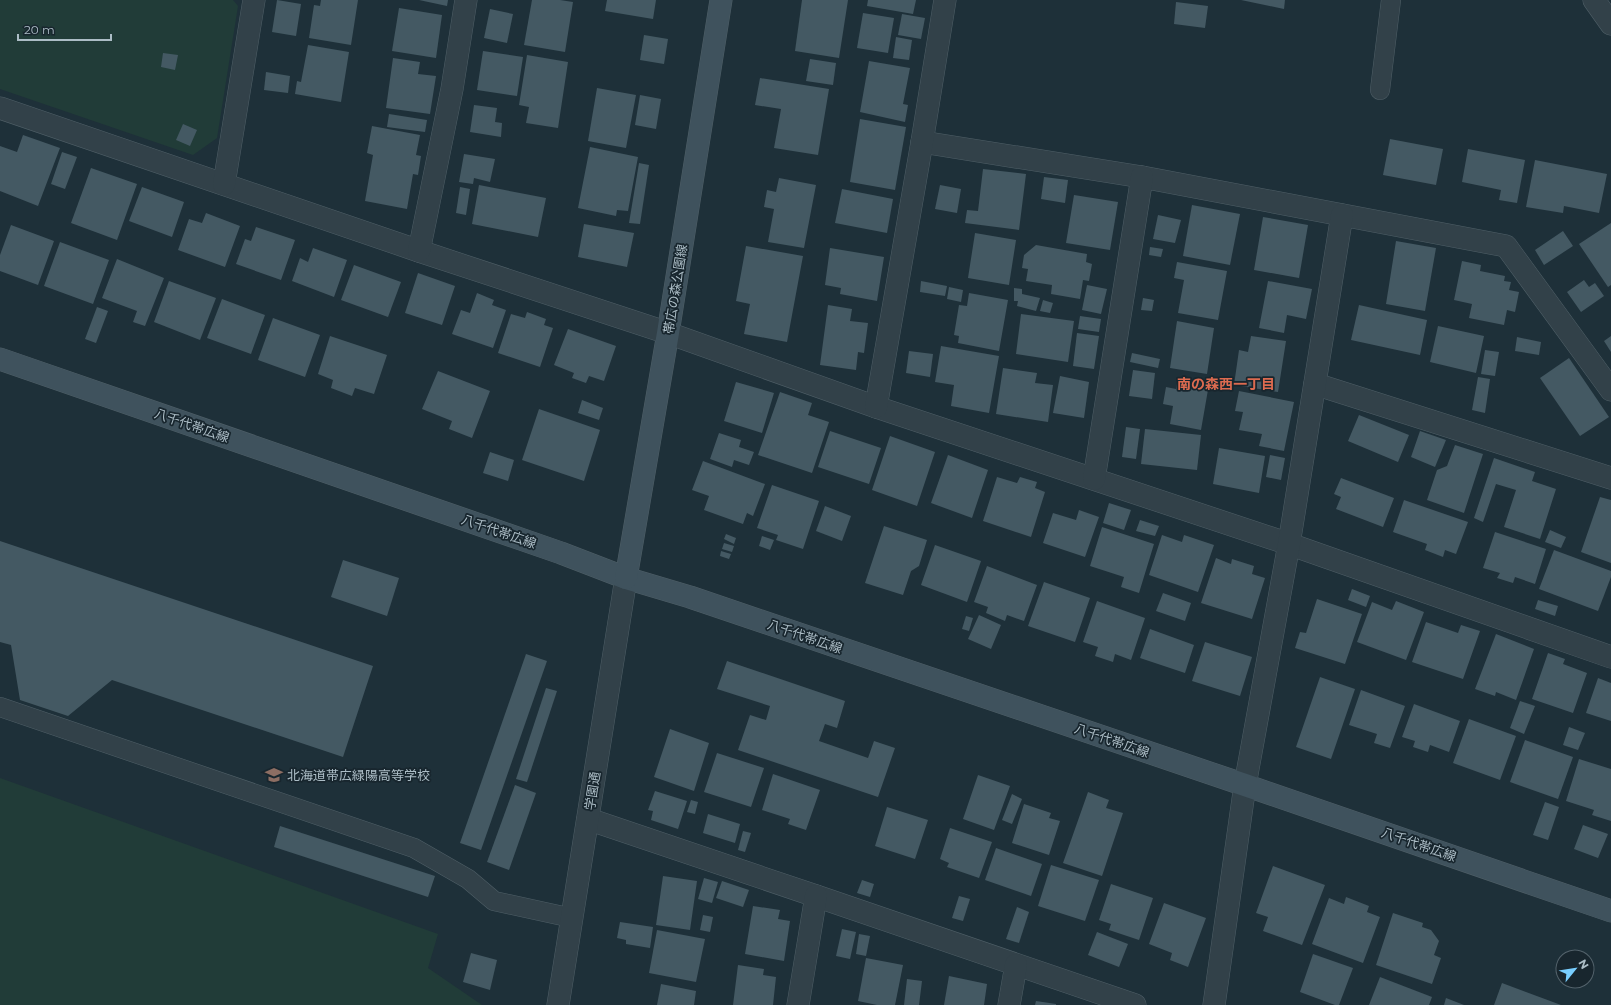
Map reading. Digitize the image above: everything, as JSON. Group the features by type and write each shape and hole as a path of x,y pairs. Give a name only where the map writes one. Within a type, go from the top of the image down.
{"main road":[{"name":"帯広の森公園線","path":"626,578 668,333 721,0"},
{"name":"八千代帯広線","path":"0,359 554,550 626,578 690,597 1611,911"}],"street":[{"path":"224,184 254,0"},
{"path":"419,251 452,89 466,0"},
{"path":"876,407 945,0"},
{"path":"1594,0 1611,24"},
{"path":"0,108 419,251 668,333 876,407 1289,544 1611,657"},
{"path":"922,142 1142,178 1506,246 1611,390"},
{"path":"1094,479 1142,178"},
{"path":"1214,1005 1245,785 1289,544 1342,215"},
{"path":"1315,384 1611,478"},
{"name":"学園通","path":"558,1005 626,578"},
{"path":"588,819 1135,1005"},
{"path":"798,1005 816,896"},
{"path":"1009,1005 1016,965"}],"lane":[{"path":"1380,90 1391,0"},
{"path":"0,707 414,848 468,879 494,901 572,918"}],"green space":[{"path":"0,0 233,0 238,6 217,138 193,155 0,89"},
{"path":"0,778 438,934 428,968 482,1005 0,1005"}],"building":[{"path":"277,0 301,4 296,36 272,32"},
{"path":"321,0 358,0 351,45 309,38 314,5 320,6"},
{"path":"419,0 448,0 447,6"},
{"path":"532,0 560,0 573,2 565,52 524,45"},
{"path":"607,0 656,0 653,19 605,11"},
{"path":"802,0 848,0 839,58 795,51"},
{"path":"868,0 916,0 913,14 867,6"},
{"path":"1241,0 1285,0 1284,9"},
{"path":"1176,2 1208,6 1205,28 1174,24"},
{"path":"399,8 442,15 436,58 392,51"},
{"path":"490,9 513,14 507,43 484,38"},
{"path":"863,13 894,18 888,53 857,48"},
{"path":"902,14 925,18 921,39 898,35"},
{"path":"644,35 668,39 664,64 640,60"},
{"path":"896,37 912,40 909,60 893,58"},
{"path":"308,45 349,52 341,102 295,94 297,81 301,82"},
{"path":"483,51 523,57 517,96 477,90"},
{"path":"163,53 178,55 175,70 161,67"},
{"path":"527,55 568,62 558,128 526,123 529,107 519,105"},
{"path":"393,58 420,62 418,74 436,76 430,114 386,108"},
{"path":"810,59 836,63 833,85 806,81"},
{"path":"869,61 910,68 903,104 908,105 905,122 860,112"},
{"path":"266,72 290,76 288,93 264,90"},
{"path":"760,78 829,89 818,155 774,148 781,109 755,105"},
{"path":"597,88 636,95 626,148 588,141"},
{"path":"640,95 661,99 656,129 635,125"},
{"path":"474,105 497,108 495,122 502,123 501,137 470,132"},
{"path":"389,114 427,120 425,132 387,127"},
{"path":"860,119 906,127 895,190 850,182"},
{"path":"183,124 197,130 190,146 176,140"},
{"path":"372,126 420,135 416,155 421,156 418,175 413,174 407,209 365,201 373,155 367,153"},
{"path":"23,135 60,148 38,206 0,191 0,146 17,152"},
{"path":"1390,139 1443,149 1436,185 1383,175"},
{"path":"590,147 638,157 628,211 617,210 616,216 578,208"},
{"path":"1468,149 1525,160 1517,203 1499,200 1501,190 1462,182"},
{"path":"62,152 77,157 65,189 51,184"},
{"path":"464,154 495,159 490,182 474,178 473,184 459,182"},
{"path":"1535,160 1607,174 1599,213 1564,206 1563,213 1526,207"},
{"path":"639,163 649,165 640,224 629,223"},
{"path":"91,168 137,184 117,240 71,223"},
{"path":"983,169 1026,174 1019,230 965,223 967,210 978,211"},
{"path":"1044,177 1068,180 1065,203 1041,199"},
{"path":"779,178 816,185 804,248 768,242 774,209 764,207 767,190 776,192"},
{"path":"479,185 546,198 538,237 472,224"},
{"path":"940,185 961,189 957,213 935,209"},
{"path":"142,187 184,202 172,237 129,221"},
{"path":"460,187 470,189 466,215 456,213"},
{"path":"842,189 893,199 887,233 835,223"},
{"path":"1074,195 1118,202 1110,250 1066,243"},
{"path":"1192,205 1240,214 1230,265 1183,256"},
{"path":"206,213 240,226 225,267 178,250 189,219 202,223"},
{"path":"1158,215 1181,220 1175,243 1153,239"},
{"path":"1263,217 1308,225 1299,278 1254,270"},
{"path":"1611,223 1611,285 1608,287 1579,244"},
{"path":"584,224 634,233 627,267 578,257"},
{"path":"11,225 54,241 38,285 0,271 0,255"},
{"path":"256,227 295,240 281,280 236,264 245,239 251,241"},
{"path":"1563,231 1573,246 1544,265 1535,250"},
{"path":"975,233 1016,240 1009,285 968,278"},
{"path":"1396,241 1436,248 1425,311 1386,304"},
{"path":"60,242 109,260 93,304 44,286"},
{"path":"1036,245 1087,254 1086,262 1092,264 1089,281 1083,280 1080,299 1051,294 1052,285 1026,281 1028,269 1022,268 1024,255"},
{"path":"746,246 803,256 787,342 744,334 750,304 736,301"},
{"path":"1150,247 1163,249 1161,257 1149,255"},
{"path":"313,248 347,260 334,297 292,281 300,258 308,262"},
{"path":"830,248 884,257 877,301 840,294 841,288 825,285"},
{"path":"117,259 164,278 145,326 133,322 137,311 102,298"},
{"path":"1462,261 1481,265 1480,271 1505,276 1504,281 1511,282 1509,290 1519,292 1515,312 1507,310 1504,325 1469,318 1472,304 1454,300"},
{"path":"1177,262 1227,271 1218,320 1178,313 1184,280 1174,278"},
{"path":"354,265 401,282 388,317 341,300"},
{"path":"418,273 455,286 442,325 405,313"},
{"path":"1584,280 1589,287 1595,283 1604,296 1581,312 1567,292"},
{"path":"169,281 216,298 200,340 154,322"},
{"path":"921,281 947,286 945,296 920,292"},
{"path":"1268,281 1312,289 1306,319 1287,315 1284,333 1259,328"},
{"path":"1087,285 1107,289 1101,314 1082,310"},
{"path":"949,287 963,290 961,302 947,299"},
{"path":"1014,288 1022,289 1022,294 1040,298 1036,311 1017,306 1018,301 1014,301"},
{"path":"477,293 494,300 492,305 506,310 493,348 452,334 461,310 470,313"},
{"path":"969,293 1008,300 999,351 958,343 959,336 954,335 959,305 967,306"},
{"path":"1143,298 1154,300 1152,311 1141,310"},
{"path":"222,299 265,315 251,354 207,338"},
{"path":"1043,300 1053,303 1050,313 1040,311"},
{"path":"828,305 852,309 850,321 868,323 864,353 858,352 856,370 820,365"},
{"path":"1359,305 1427,320 1420,355 1351,340"},
{"path":"97,307 108,311 96,343 85,339"},
{"path":"527,312 546,319 544,325 553,328 540,367 498,353 511,314 525,318"},
{"path":"1021,314 1074,321 1068,362 1016,354"},
{"path":"1080,316 1101,319 1099,332 1078,329"},
{"path":"273,318 320,335 305,377 258,360"},
{"path":"1177,321 1214,328 1207,374 1170,368"},
{"path":"1438,326 1484,336 1476,373 1430,362"},
{"path":"568,329 616,346 604,381 589,376 586,383 572,378 574,373 554,365"},
{"path":"1077,333 1099,336 1094,369 1073,366"},
{"path":"330,336 387,355 374,394 355,388 352,396 331,388 333,380 318,374"},
{"path":"1251,336 1286,341 1278,392 1234,385 1239,350 1248,352"},
{"path":"1611,336 1611,352 1604,341"},
{"path":"1517,337 1541,342 1539,355 1515,351"},
{"path":"941,346 999,356 989,413 951,406 954,385 935,382"},
{"path":"1485,350 1499,352 1495,376 1481,374"},
{"path":"909,351 933,354 930,377 906,373"},
{"path":"1132,353 1160,359 1158,368 1130,362"},
{"path":"1569,358 1609,417 1580,436 1540,378"},
{"path":"1003,368 1037,373 1035,383 1053,385 1048,422 996,414"},
{"path":"1133,370 1155,373 1152,399 1129,396"},
{"path":"438,371 490,391 472,438 449,429 452,421 422,409"},
{"path":"1060,376 1089,382 1084,418 1053,413"},
{"path":"1478,377 1490,379 1485,413 1472,410"},
{"path":"1178,378 1209,384 1201,430 1170,424 1173,406 1163,404 1166,387 1176,389"},
{"path":"736,382 774,393 762,433 724,421"},
{"path":"1239,391 1294,402 1284,451 1259,446 1262,434 1239,430 1243,412 1235,411"},
{"path":"780,392 812,403 808,415 829,422 812,473 758,455"},
{"path":"582,400 603,408 599,420 578,413"},
{"path":"539,409 600,430 584,481 522,460"},
{"path":"1359,415 1409,435 1398,462 1348,441"},
{"path":"1126,427 1140,429 1136,459 1122,457"},
{"path":"1145,429 1201,435 1197,470 1141,464"},
{"path":"830,431 881,448 869,484 818,467"},
{"path":"1420,431 1446,440 1435,467 1411,457"},
{"path":"719,433 741,440 739,447 754,452 749,465 734,460 732,467 710,459"},
{"path":"890,436 935,452 917,506 872,490"},
{"path":"1455,445 1483,454 1464,513 1427,500 1437,470 1447,466"},
{"path":"1219,448 1265,456 1259,493 1213,484"},
{"path":"490,452 514,460 508,481 483,473"},
{"path":"948,455 988,470 972,518 931,503"},
{"path":"1270,455 1285,458 1281,480 1266,477"},
{"path":"1494,458 1535,472 1532,481 1556,489 1540,539 1504,527 1516,490 1496,484 1483,522 1474,518"},
{"path":"703,461 765,484 753,516 747,513 743,524 704,510 709,496 692,490"},
{"path":"997,477 1017,483 1020,477 1037,482 1035,488 1045,492 1031,537 983,521"},
{"path":"1341,478 1394,498 1383,527 1336,509 1341,497 1334,494"},
{"path":"772,485 819,501 803,549 776,540 778,535 757,528"},
{"path":"1600,497 1611,500 1611,563 1581,552"},
{"path":"1404,500 1468,522 1456,554 1445,550 1443,557 1425,550 1427,544 1393,532"},
{"path":"1109,503 1131,510 1124,530 1103,523"},
{"path":"825,506 851,516 842,541 816,531"},
{"path":"1079,510 1099,517 1085,557 1043,543 1053,513 1076,520"},
{"path":"1140,520 1159,526 1155,536 1136,531"},
{"path":"884,526 927,540 919,566 911,571 903,595 865,583"},
{"path":"1102,527 1154,544 1139,593 1121,587 1124,577 1090,566"},
{"path":"1550,530 1566,537 1561,548 1545,542"},
{"path":"1495,532 1546,549 1535,584 1515,577 1513,583 1497,578 1500,573 1483,568"},
{"path":"726,534 736,538 734,544 724,539"},
{"path":"1162,535 1182,542 1184,535 1214,545 1198,592 1149,575"},
{"path":"762,536 774,540 770,550 759,546"},
{"path":"0,541 373,666 343,757 112,680 68,716 20,700 11,645 0,642"},
{"path":"724,543 734,546 732,552 722,549"},
{"path":"935,545 981,561 967,602 921,585"},
{"path":"1554,550 1611,571 1611,577 1598,611 1539,589"},
{"path":"721,551 731,554 729,559 720,556"},
{"path":"1216,558 1231,564 1232,559 1254,566 1252,574 1265,578 1252,619 1201,603"},
{"path":"343,560 399,578 387,616 331,597"},
{"path":"987,566 1037,585 1024,621 1007,615 1005,621 986,613 988,607 974,602"},
{"path":"1044,582 1090,598 1075,642 1028,626"},
{"path":"1352,589 1370,596 1366,607 1348,600"},
{"path":"1163,593 1191,603 1185,621 1156,611"},
{"path":"1317,599 1362,614 1345,664 1295,648 1300,632 1306,633"},
{"path":"1538,600 1558,606 1555,616 1535,609"},
{"path":"1097,601 1145,618 1131,660 1115,654 1113,662 1095,656 1098,647 1083,642"},
{"path":"1396,601 1424,612 1406,660 1357,642 1372,602 1392,610"},
{"path":"979,615 1001,625 991,649 968,639"},
{"path":"966,616 973,618 969,631 962,629"},
{"path":"1426,622 1458,633 1461,625 1480,631 1463,679 1412,662"},
{"path":"1150,629 1194,645 1185,673 1140,658"},
{"path":"1496,634 1534,649 1516,700 1496,692 1495,696 1475,689"},
{"path":"1205,642 1252,657 1240,696 1192,681"},
{"path":"1548,653 1565,659 1563,664 1587,673 1573,713 1532,699"},
{"path":"526,654 547,661 481,850 460,843"},
{"path":"727,661 845,701 837,728 825,724 819,741 868,758 874,741 895,748 878,797 738,750 750,715 766,720 770,706 717,689"},
{"path":"1320,677 1355,689 1331,759 1296,747"},
{"path":"1598,678 1611,683 1611,721 1586,713"},
{"path":"546,688 557,691 527,782 516,779"},
{"path":"1361,690 1405,706 1390,748 1374,743 1377,734 1349,725"},
{"path":"1520,701 1535,706 1524,734 1510,728"},
{"path":"1414,704 1460,721 1449,752 1430,745 1428,752 1413,747 1415,741 1402,737"},
{"path":"1469,719 1516,736 1500,780 1453,763"},
{"path":"1569,727 1585,733 1578,750 1563,745"},
{"path":"670,729 709,743 694,791 654,777"},
{"path":"1525,740 1573,757 1558,799 1510,782"},
{"path":"717,753 764,768 751,807 704,792"},
{"path":"1579,759 1611,769 1611,821 1592,815 1594,810 1566,801"},
{"path":"773,774 820,790 806,830 788,824 790,819 762,810"},
{"path":"978,775 1010,786 994,830 963,819"},
{"path":"515,785 536,793 509,870 487,862"},
{"path":"655,791 687,801 678,829 651,820 653,811 648,810"},
{"path":"1088,792 1109,800 1106,808 1123,813 1102,876 1063,863"},
{"path":"1012,794 1022,799 1012,824 1002,820"},
{"path":"691,800 698,802 695,814 687,812"},
{"path":"1545,802 1559,807 1548,840 1533,835"},
{"path":"1024,804 1051,813 1049,818 1060,821 1049,855 1012,843"},
{"path":"887,807 928,820 915,859 875,846"},
{"path":"708,814 740,824 735,843 703,833"},
{"path":"1583,825 1608,834 1598,858 1574,849"},
{"path":"280,826 435,876 428,897 274,847"},
{"path":"950,828 992,842 979,878 947,867 949,863 940,859"},
{"path":"743,831 751,833 745,852 738,850"},
{"path":"996,848 1042,864 1031,896 985,880"},
{"path":"1051,865 1099,880 1085,921 1038,906"},
{"path":"1273,866 1325,885 1302,945 1263,931 1268,917 1256,913"},
{"path":"663,876 697,881 690,930 656,925"},
{"path":"704,878 718,882 712,903 698,899"},
{"path":"862,880 874,884 870,897 857,893"},
{"path":"722,881 749,890 743,907 716,898"},
{"path":"1111,884 1153,898 1139,940 1109,930 1111,924 1099,920"},
{"path":"959,896 970,899 963,921 952,918"},
{"path":"1346,897 1369,906 1367,912 1380,917 1363,963 1312,944 1329,898 1344,904"},
{"path":"1164,903 1206,918 1188,967 1170,960 1172,953 1149,944"},
{"path":"753,906 780,910 778,919 790,921 784,961 745,954"},
{"path":"1017,907 1029,912 1019,943 1006,939"},
{"path":"1393,913 1423,923 1422,927 1431,930 1439,941 1434,955 1441,958 1432,984 1376,965"},
{"path":"703,915 713,917 710,932 700,930"},
{"path":"620,922 653,927 650,948 626,944 626,940 617,938"},
{"path":"842,929 856,932 850,959 836,956"},
{"path":"657,930 705,939 696,982 649,973"},
{"path":"1097,932 1128,944 1119,967 1088,955"},
{"path":"859,934 870,936 866,956 856,954"},
{"path":"471,953 497,960 490,990 463,982"},
{"path":"1313,954 1353,968 1339,1005 1335,1005 1300,992"},
{"path":"866,958 903,965 895,1005 877,1005 858,1001"},
{"path":"738,965 764,969 763,975 776,977 773,1005 733,1005"},
{"path":"949,976 987,984 984,1005 944,1005"},
{"path":"1380,977 1432,997 1429,1005 1369,1005"},
{"path":"907,979 922,981 919,1005 904,1005"},
{"path":"1502,983 1561,1005 1494,1005"},
{"path":"661,984 696,991 694,1005 657,1005"},
{"path":"1446,998 1464,1005 1444,1005"},
{"path":"1036,1001 1056,1004 1056,1005 1035,1005"}],"place":[{"name":"北海道帯広緑陽高等学校","path":"274,775"}],"district":[{"name":"南の森西一丁目","path":"1226,384"}]}
